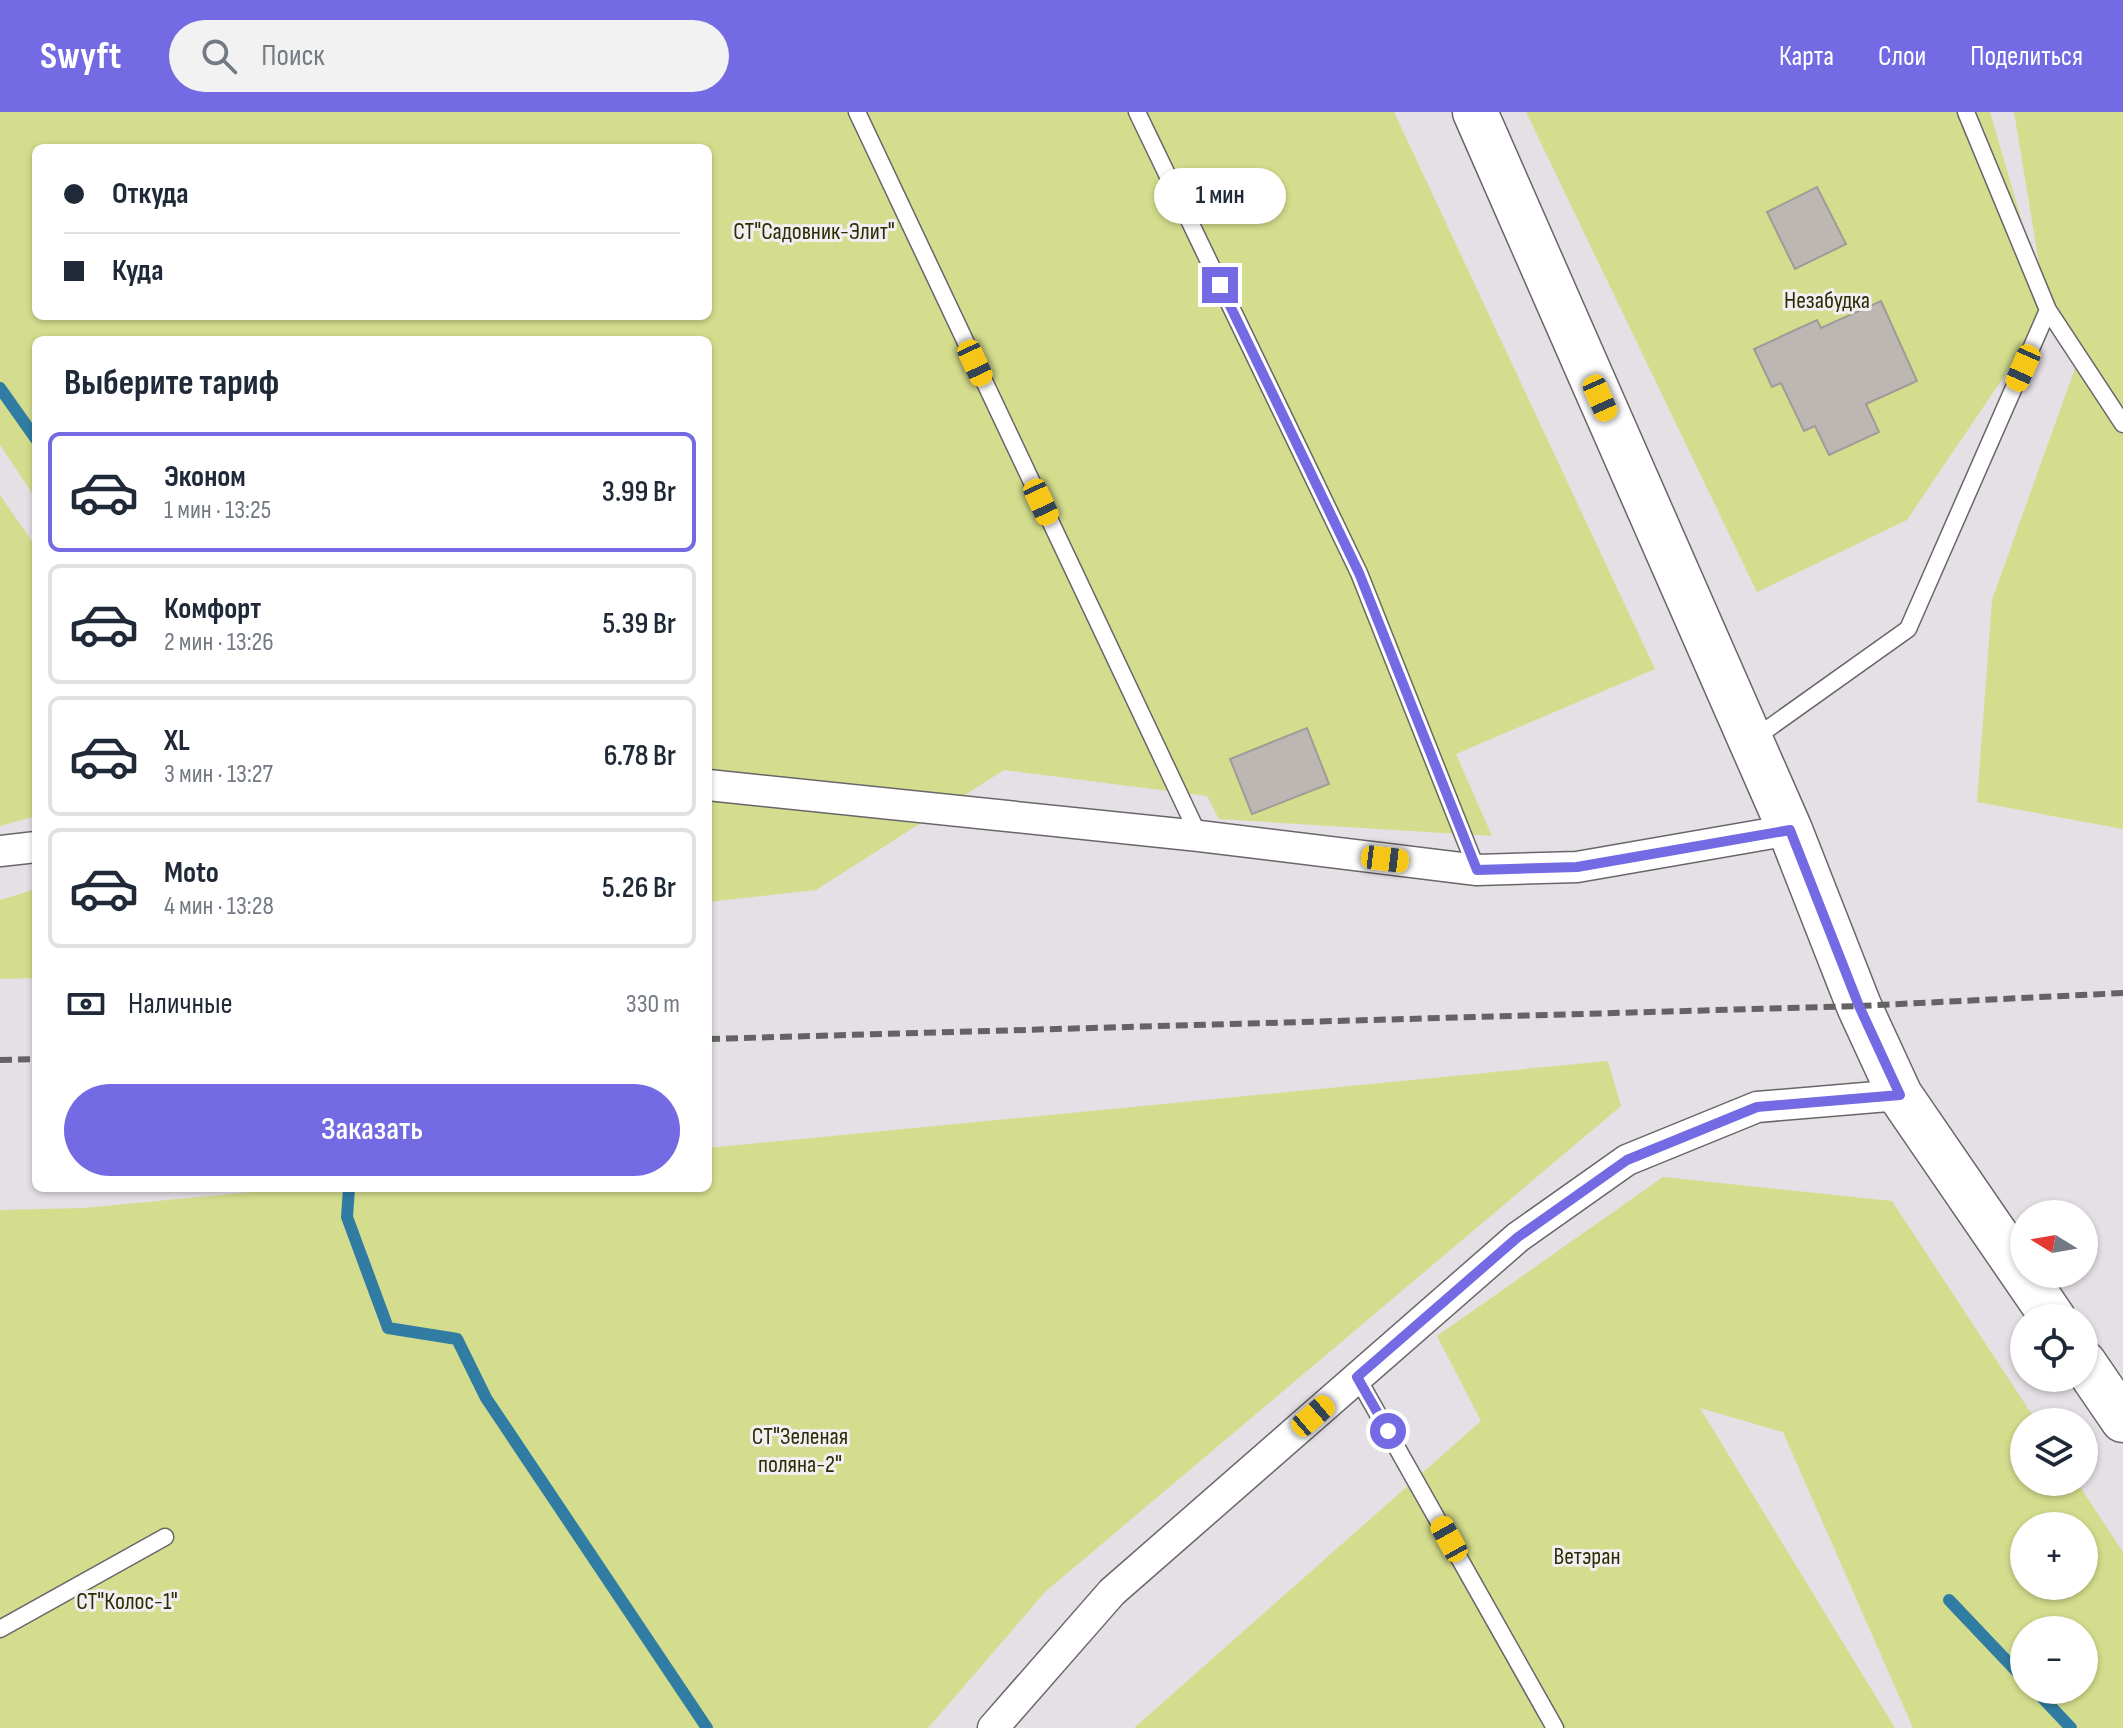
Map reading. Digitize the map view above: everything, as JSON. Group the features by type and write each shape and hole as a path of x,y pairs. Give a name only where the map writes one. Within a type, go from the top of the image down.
{"street":[{"path":"1475,112 1790,830 1859,1006 1900,1095 2043,1304"},
{"path":"712,785 1199,836 1477,870 1577,867 1790,830"},
{"path":"0,851 32,847"},
{"path":"993,1728 1112,1592 1518,1237 1627,1160 1757,1107 1900,1095"},
{"path":"2098,1383 2123,1420"}],"lane":[{"path":"857,112 1199,836"},
{"path":"1137,112 1359,573 1477,870"},
{"path":"1966,112 2048,310 2123,424"},
{"path":"1750,741 1908,629 2048,310"},
{"path":"1357,1377 1555,1728"},
{"path":"0,1629 165,1537"}],"green space":[{"name":"СТ\"Садовник-Элит\"","path":"0,112 1394,112 1655,669 1456,754 1492,836 1219,819 1207,796 1004,770 816,890 712,902 712,336 32,336 32,493 0,445"},
{"name":"Незабудка","path":"1526,112 1990,112 2045,300 2014,112 2123,112 2123,829 1977,802 1992,600 2079,357 2048,311 1907,520 1757,592"},
{"path":"0,495 32,541 32,817 0,826"},
{"path":"32,890 32,978 0,979 0,900"},
{"name":"СТ\"Зеленая поляна-2\"","path":"1608,1061 1621,1106 1045,1592 928,1728 0,1728 0,1210 84,1208 250,1192 712,1192 712,1148"},
{"name":"Ветэран","path":"1663,1177 1892,1201 2010,1381 2010,1392 2017,1392 2028,1408 2010,1408 2010,1496 2086,1496 2097,1512 2010,1512 2010,1600 2098,1600 2098,1514 2123,1552 2123,1728 1913,1728 1783,1432 1700,1408 1895,1728 1134,1728 1481,1421 1437,1336"}],"building":[{"path":"1817,187 1846,244 1795,269 1767,212"},
{"path":"1881,301 1917,381 1866,404 1879,432 1829,455 1815,426 1804,431 1781,383 1772,387 1754,349 1817,320 1821,328"},
{"path":"1307,728 1329,784 1252,814 1230,759"}],"waterway":[{"path":"0,388 32,433"},
{"path":"349,1192 347,1217 388,1328 457,1339 486,1398 707,1728"},
{"path":"1949,1600 2010,1664"},
{"path":"2048,1704 2071,1728"}],"railway":[{"path":"712,1039 1859,1006 2123,993"},
{"path":"0,1060 32,1059"}],"route":[{"path":"1220,285 1359,573 1477,870 1577,867 1790,830 1859,1006 1900,1095 1757,1107 1627,1160 1518,1237 1357,1377 1388,1431"}],"park label":[{"name":"СТ\"Колос-1\"","path":"127,1601"}]}
